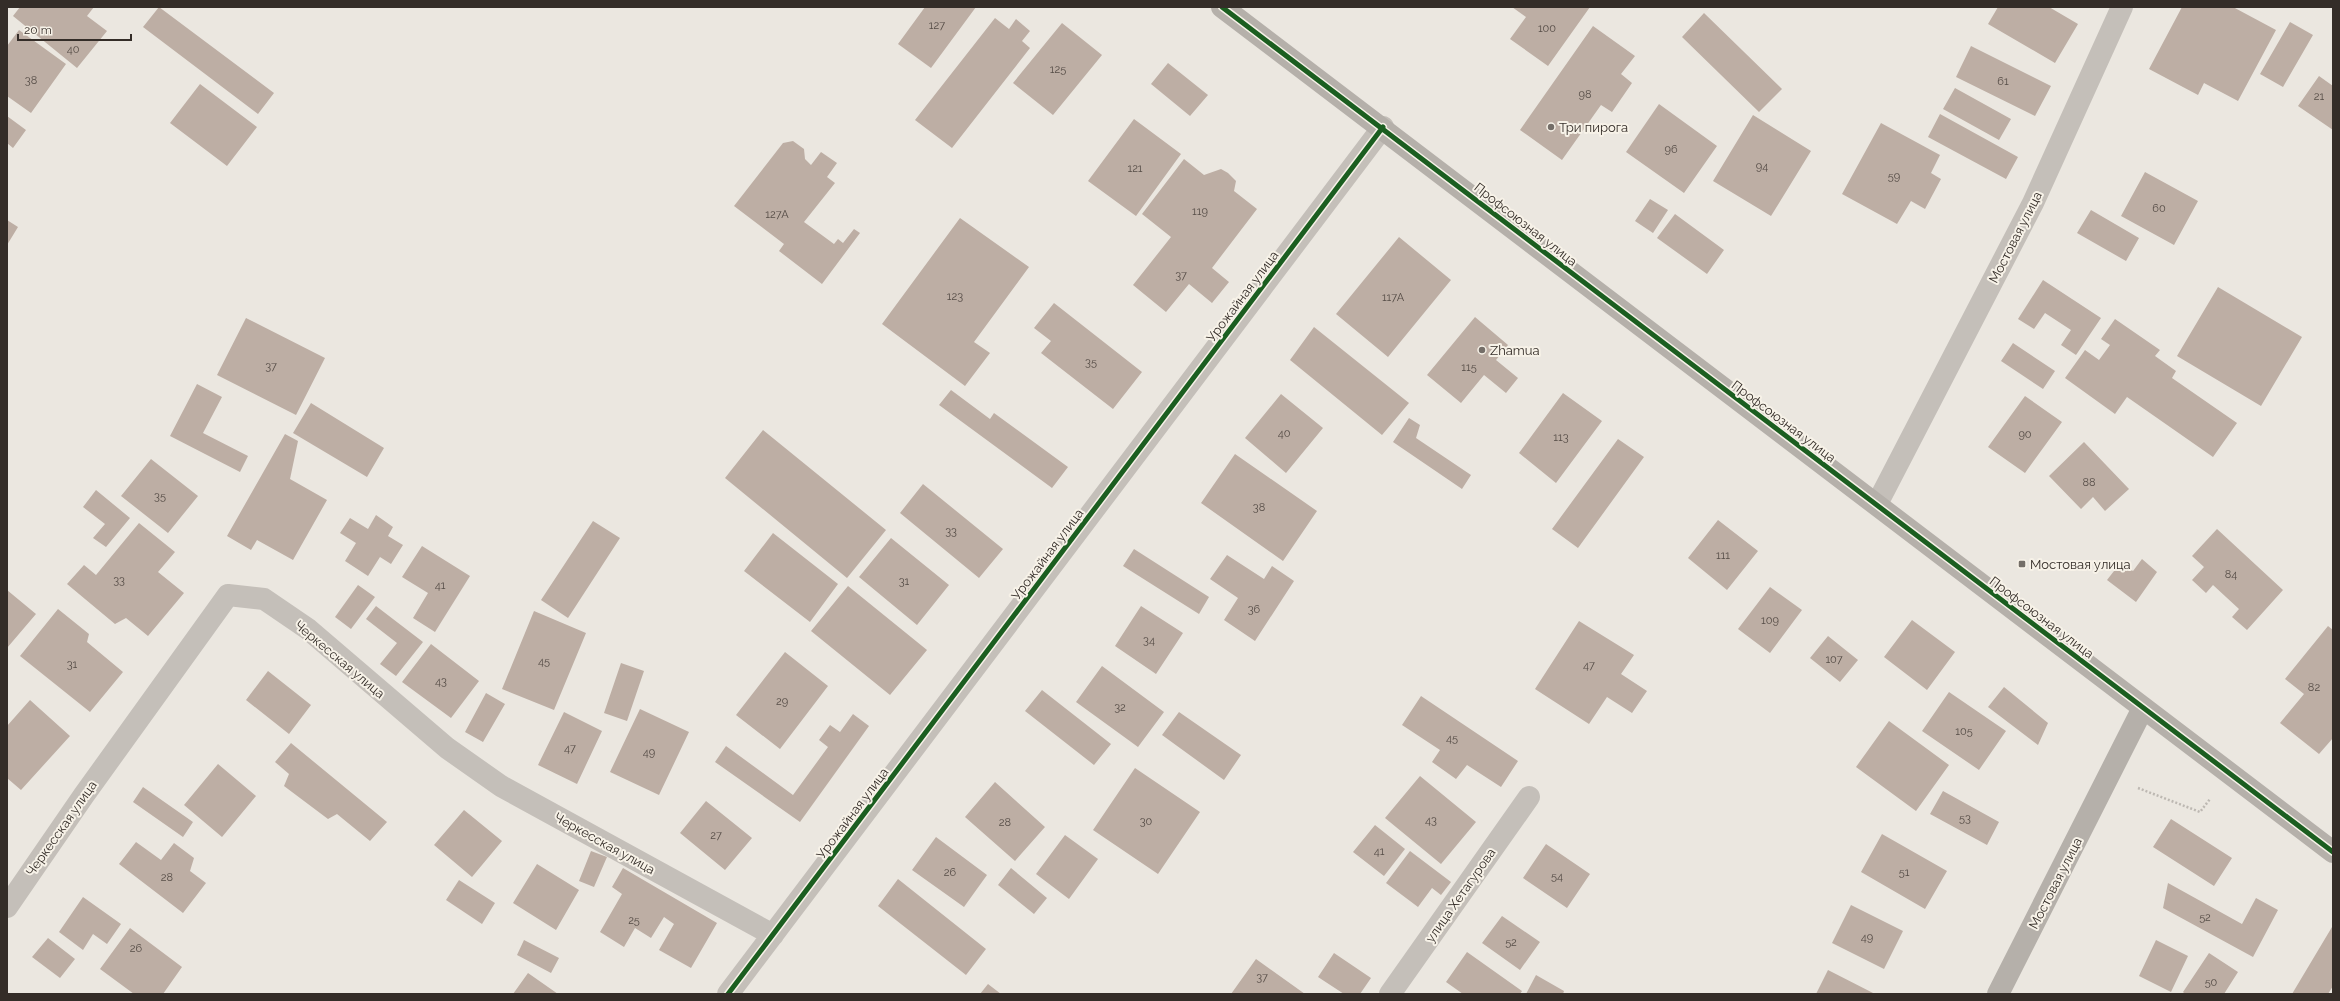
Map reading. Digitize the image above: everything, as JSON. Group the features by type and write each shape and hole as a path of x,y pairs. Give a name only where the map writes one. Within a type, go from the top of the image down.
{"street":[{"name":"Профсоюзная улица","path":"1222,7 1383,127 2333,852"},
{"name":"Мостовая улица","path":"1876,504 2032,203 2122,7"},
{"name":"Урожайная улица","path":"728,994 1383,127"},
{"name":"Черкесская улица","path":"7,907 84,795 228,595 264,599 308,629 447,748 501,786 773,935"},
{"name":"Мостовая улица","path":"1998,994 2143,708"},
{"name":"улица Хетагурова","path":"1390,994 1529,796"}],"path":[{"path":"2138,788 2200,812 2213,795"}],"building":[{"path":"20,7 94,7 87,16 107,31 77,68 13,16"},
{"path":"159,7 274,93 258,114 143,27"},
{"path":"925,7 976,7 931,68 898,44"},
{"path":"1512,7 1590,7 1548,66 1510,39 1526,17"},
{"path":"1998,7 2049,7 2078,24 2055,63 1988,24"},
{"path":"2182,7 2233,7 2276,30 2238,101 2204,83 2198,95 2149,69"},
{"path":"1704,13 1782,89 1759,112 1682,37"},
{"path":"995,18 1009,29 1016,19 1030,31 1022,41 1030,48 952,148 915,120"},
{"path":"2290,22 2313,35 2283,87 2260,74"},
{"path":"1062,23 1102,55 1053,115 1013,83"},
{"path":"1593,26 1635,56 1621,74 1632,83 1612,112 1601,105 1562,160 1520,130"},
{"path":"19,30 66,64 31,113 7,96 7,46"},
{"path":"1971,46 2051,86 2035,116 1956,77"},
{"path":"1168,63 1208,95 1190,116 1151,84"},
{"path":"2319,76 2333,86 2333,130 2298,106"},
{"path":"200,84 257,127 227,166 170,123"},
{"path":"1955,88 2011,119 1999,140 1943,109"},
{"path":"1659,104 1717,146 1684,193 1626,152"},
{"path":"1940,114 2018,157 2006,179 1928,137"},
{"path":"1753,115 1811,151 1771,216 1713,181"},
{"path":"7,116 26,130 13,148 7,143"},
{"path":"1134,119 1181,154 1136,216 1088,181"},
{"path":"1881,123 1940,155 1931,173 1941,179 1925,209 1911,201 1897,224 1842,194"},
{"path":"793,141 804,149 805,159 811,165 821,152 837,163 827,177 835,183 804,222 834,244 838,239 843,243 854,229 860,233 822,284 779,251 784,244 734,206 783,143"},
{"path":"1184,159 1204,175 1221,169 1228,173 1236,181 1234,191 1257,209 1212,268 1229,282 1212,303 1189,284 1166,312 1133,285 1171,237 1142,214"},
{"path":"2145,172 2198,201 2174,245 2121,216"},
{"path":"1650,199 1668,210 1653,233 1635,221"},
{"path":"2091,210 2139,238 2126,261 2077,233"},
{"path":"1675,214 1724,250 1707,274 1657,238"},
{"path":"960,218 1029,267 974,342 990,353 965,386 882,324"},
{"path":"7,220 18,227 7,245"},
{"path":"1399,237 1451,280 1388,357 1336,314"},
{"path":"2043,280 2101,318 2076,355 2061,345 2071,330 2045,313 2034,329 2018,319"},
{"path":"2218,287 2302,337 2261,406 2177,356"},
{"path":"1054,303 1142,372 1113,409 1041,353 1051,341 1034,328"},
{"path":"1475,317 1508,345 1496,360 1518,378 1506,393 1484,375 1461,403 1427,375"},
{"path":"246,318 325,358 296,415 217,375"},
{"path":"2115,319 2160,350 2155,356 2176,371 2172,378 2237,423 2213,457 2127,397 2115,414 2065,378 2085,350 2099,360 2110,345 2101,339"},
{"path":"1314,327 1409,403 1382,435 1290,360"},
{"path":"2013,343 2055,371 2043,389 2001,361"},
{"path":"197,384 222,397 203,433 248,456 240,472 170,436"},
{"path":"951,390 990,419 994,413 1068,467 1052,488 939,405"},
{"path":"1563,393 1602,421 1556,483 1519,453"},
{"path":"1281,394 1323,428 1286,473 1245,438"},
{"path":"2025,396 2062,422 2025,473 1988,447"},
{"path":"311,403 384,448 367,477 293,433"},
{"path":"1409,418 1420,425 1416,438 1471,475 1462,489 1393,442"},
{"path":"763,430 886,530 847,578 725,478"},
{"path":"285,434 298,441 290,479 327,500 293,560 257,540 251,550 227,536"},
{"path":"1618,439 1644,457 1578,548 1552,529"},
{"path":"2084,442 2129,489 2105,511 2093,497 2081,509 2049,476"},
{"path":"1235,454 1317,511 1283,561 1201,503"},
{"path":"151,459 198,496 168,533 121,496"},
{"path":"923,484 1003,549 979,578 900,513"},
{"path":"96,490 130,518 106,547 93,538 105,524 83,507"},
{"path":"376,515 393,527 388,536 403,545 391,564 380,557 368,576 345,561 356,543 340,533 350,518 368,529"},
{"path":"1718,520 1758,551 1727,590 1688,558"},
{"path":"593,521 620,538 568,618 541,600"},
{"path":"139,523 175,552 158,572 184,593 148,636 126,618 115,624 67,584 84,565 96,575"},
{"path":"2217,529 2283,590 2247,630 2232,617 2239,609 2213,585 2206,593 2192,580 2204,567 2192,556"},
{"path":"773,533 838,584 810,622 744,571"},
{"path":"891,538 949,585 917,625 859,577"},
{"path":"422,546 470,576 435,632 413,618 428,593 402,577"},
{"path":"1134,549 1209,597 1199,614 1123,566"},
{"path":"1227,555 1264,579 1272,566 1294,581 1255,641 1224,620 1238,598 1210,579"},
{"path":"2142,559 2157,572 2136,602 2107,580 2121,562 2133,571"},
{"path":"358,585 375,597 351,629 335,617"},
{"path":"848,586 927,650 890,695 811,631"},
{"path":"1770,587 1802,610 1770,653 1738,629"},
{"path":"7,590 36,614 7,648"},
{"path":"376,606 423,642 396,676 380,664 397,643 366,619"},
{"path":"1141,606 1183,633 1156,674 1115,646"},
{"path":"58,609 89,634 87,642 123,672 90,712 20,656"},
{"path":"534,611 586,633 554,710 502,689"},
{"path":"1912,620 1955,652 1927,690 1884,657"},
{"path":"1579,621 1634,655 1621,674 1647,691 1632,713 1607,697 1589,724 1535,689"},
{"path":"2328,626 2333,630 2333,738 2319,754 2280,723 2304,694 2285,679"},
{"path":"1828,636 1858,660 1840,682 1810,658"},
{"path":"431,644 479,681 451,718 402,682"},
{"path":"785,652 828,686 780,749 736,715"},
{"path":"621,663 644,671 627,721 604,713"},
{"path":"1102,666 1164,712 1138,747 1076,702"},
{"path":"268,671 311,705 289,734 246,700"},
{"path":"2004,687 2048,723 2038,745 1988,707"},
{"path":"1042,690 1111,744 1094,765 1025,711"},
{"path":"1949,692 2006,731 1979,770 1922,731"},
{"path":"486,693 505,704 483,742 465,732"},
{"path":"1421,696 1518,761 1501,787 1467,765 1456,779 1432,762 1440,750 1402,725"},
{"path":"30,700 70,736 21,790 7,778 7,726"},
{"path":"640,709 689,732 659,795 610,772"},
{"path":"564,712 602,731 577,784 538,765"},
{"path":"1179,712 1241,755 1224,780 1162,735"},
{"path":"853,714 869,726 800,822 715,762 726,746 793,795 828,747 819,740 830,725 840,732"},
{"path":"1889,721 1949,765 1916,811 1856,767"},
{"path":"291,743 387,822 370,841 337,814 328,819 284,786 289,774 275,762"},
{"path":"218,764 256,796 222,837 184,805"},
{"path":"1135,768 1200,812 1158,874 1093,830"},
{"path":"1420,776 1476,822 1441,864 1385,818"},
{"path":"995,782 1045,827 1015,861 965,817"},
{"path":"143,787 193,822 183,837 133,802"},
{"path":"1943,791 1999,822 1987,845 1930,814"},
{"path":"706,801 752,838 725,870 680,833"},
{"path":"464,810 502,841 472,877 434,845"},
{"path":"2171,819 2232,858 2214,886 2153,847"},
{"path":"1375,825 1405,849 1384,876 1353,852"},
{"path":"1882,834 1947,871 1925,909 1861,872"},
{"path":"1065,835 1098,859 1069,899 1036,874"},
{"path":"936,837 987,875 964,907 912,870"},
{"path":"136,842 161,860 174,843 194,858 190,871 206,883 183,913 119,864"},
{"path":"1546,844 1590,874 1567,908 1523,878"},
{"path":"591,851 607,857 594,887 579,881"},
{"path":"1410,851 1451,882 1441,895 1432,888 1418,907 1386,883"},
{"path":"537,864 579,890 556,930 513,903"},
{"path":"623,868 717,923 691,968 659,950 674,924 664,917 651,938 635,928 624,947 600,932 622,894 612,887"},
{"path":"1011,868 1047,898 1034,914 998,885"},
{"path":"898,879 986,949 966,975 878,906"},
{"path":"459,880 495,903 482,924 446,900"},
{"path":"2168,883 2242,924 2256,898 2278,910 2253,957 2163,908"},
{"path":"83,897 121,924 107,944 93,934 83,950 59,932"},
{"path":"1851,905 1903,931 1884,969 1832,943"},
{"path":"1502,916 1540,942 1520,970 1482,943"},
{"path":"2332,927 2333,986 2328,994 2292,994"},
{"path":"130,928 182,967 163,994 134,994 100,969"},
{"path":"48,938 75,959 60,978 32,957"},
{"path":"524,940 559,958 551,973 517,955"},
{"path":"2156,940 2188,956 2171,992 2139,976"},
{"path":"1467,952 1522,991 1520,994 1463,994 1446,982"},
{"path":"1334,953 1371,978 1360,994 1344,994 1318,977"},
{"path":"2209,953 2238,972 2224,994 2185,994 2183,992"},
{"path":"1256,959 1305,994 1231,994"},
{"path":"1828,970 1875,994 1816,994"},
{"path":"528,973 558,994 513,994"},
{"path":"1536,975 1564,991 1563,994 1526,994"},
{"path":"988,984 1001,994 980,994"}],"cycle path":[{"path":"1222,7 2333,852"},
{"path":"728,994 1383,127"}],"place":[{"name":"Три пирога","path":"1551,127"},
{"name":"Zhamua","path":"1482,350"},
{"name":"Мостовая улица","path":"2022,564"}]}
